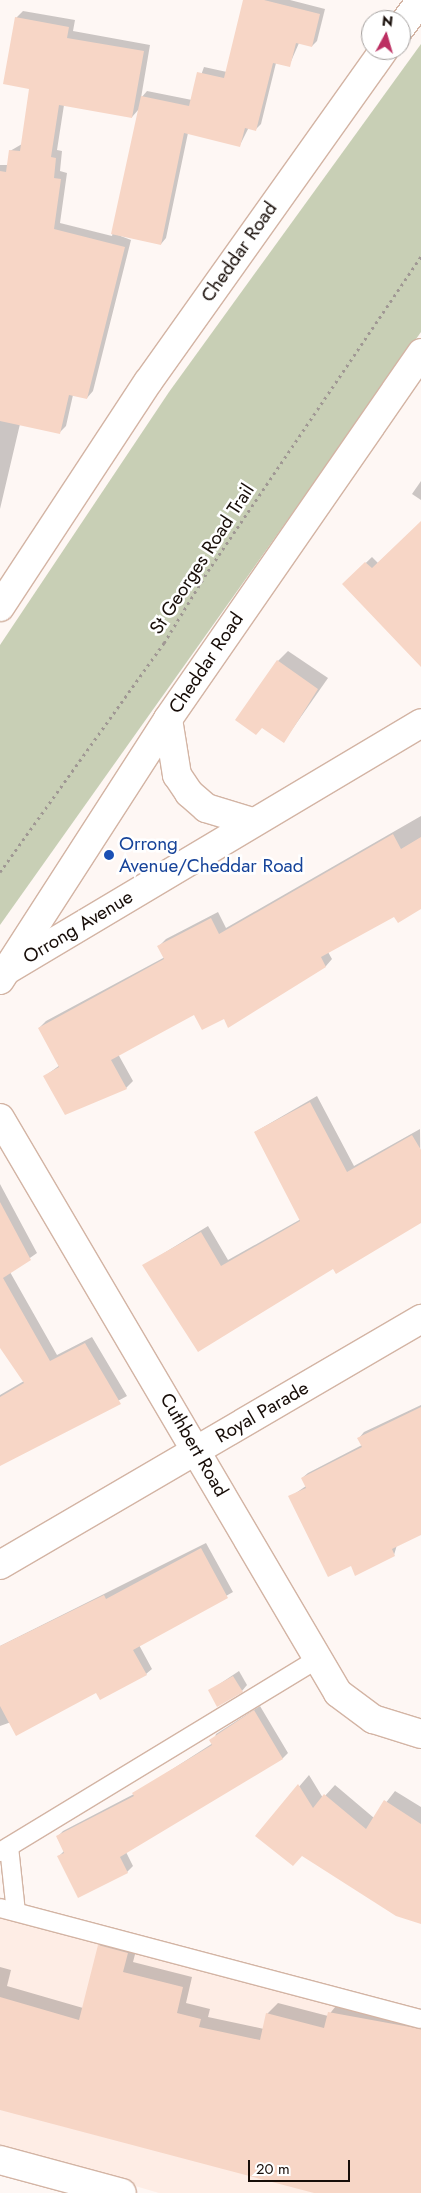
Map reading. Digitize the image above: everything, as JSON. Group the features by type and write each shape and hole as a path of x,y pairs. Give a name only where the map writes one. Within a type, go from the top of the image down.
{"street":[{"path":"411,14 421,0"},
{"name":"Cheddar Road","path":"0,607 148,382 377,60"},
{"name":"Cheddar Road","path":"3,975 168,719 421,352"},
{"path":"168,719 173,760 189,793 206,808 252,822"},
{"name":"Orrong Avenue","path":"3,975 252,822 421,723"},
{"name":"Cuthbert Road","path":"0,1118 197,1450 338,1693 358,1710 373,1719 421,1734"},
{"name":"Royal Parade","path":"0,1565 421,1319"},
{"path":"0,2160 122,2193"}],"lane":[{"path":"317,1658 4,1850 8,1910 421,2019"}],"path":[{"name":"St Georges Road Trail","path":"0,872 164,643 213,563 421,256"}],"shaded area":[{"path":"0,1905 421,2018 421,2193 159,2193 0,2146"}],"green space":[{"path":"421,44 421,332 0,925 0,645 169,392"}],"building":[{"path":"243,0 264,0 320,14 312,47 296,43 290,67 273,63 256,131 245,128 240,147 184,133 161,245 111,234 141,96 189,106 197,72 224,78"},
{"path":"15,17 69,27 67,38 144,51 132,118 59,105 51,157 56,158 54,178 61,179 54,229 125,247 87,399 69,395 60,434 0,421 0,171 6,172 9,150 20,151 29,89 3,84"},
{"path":"421,521 421,667 342,584 365,562 372,568"},
{"path":"277,660 318,689 284,743 262,728 256,735 235,720"},
{"path":"393,834 401,849 421,837 421,909 398,923 394,917 321,957 326,967 228,1028 224,1019 202,1030 194,1015 111,1060 127,1089 65,1115 43,1076 59,1067 38,1028 164,959 157,946 211,918 219,934"},
{"path":"310,1102 347,1172 412,1135 421,1150 421,1223 336,1274 333,1269 198,1352 142,1265 201,1232 221,1266 300,1221 254,1132"},
{"path":"0,1202 31,1260 3,1278 50,1361 85,1343 121,1404 0,1466 0,1397 24,1383 0,1348"},
{"path":"421,1407 421,1535 392,1549 395,1556 355,1576 351,1566 328,1577 288,1496 306,1488 301,1478 362,1447 357,1438"},
{"path":"201,1548 228,1598 133,1650 147,1675 100,1700 96,1693 16,1736 0,1706 0,1646 104,1595 106,1599"},
{"path":"233,1676 243,1692 217,1707 208,1690"},
{"path":"254,1710 283,1759 120,1857 128,1873 78,1898 57,1856 64,1853 56,1836 134,1796 132,1793 212,1745 209,1740"},
{"path":"298,1784 313,1808 324,1794 366,1829 384,1800 421,1824 421,1924 396,1916 302,1856 293,1866 255,1836"},
{"path":"98,1945 128,1953 123,1972 183,1987 177,2013 201,2019 199,2027 260,2040 266,2013 324,2028 328,2012 421,2029 421,2193 314,2193 0,2110 0,1997 79,2020"}],"place":[{"name":"Orrong Avenue/Cheddar Road","path":"109,855"}]}
